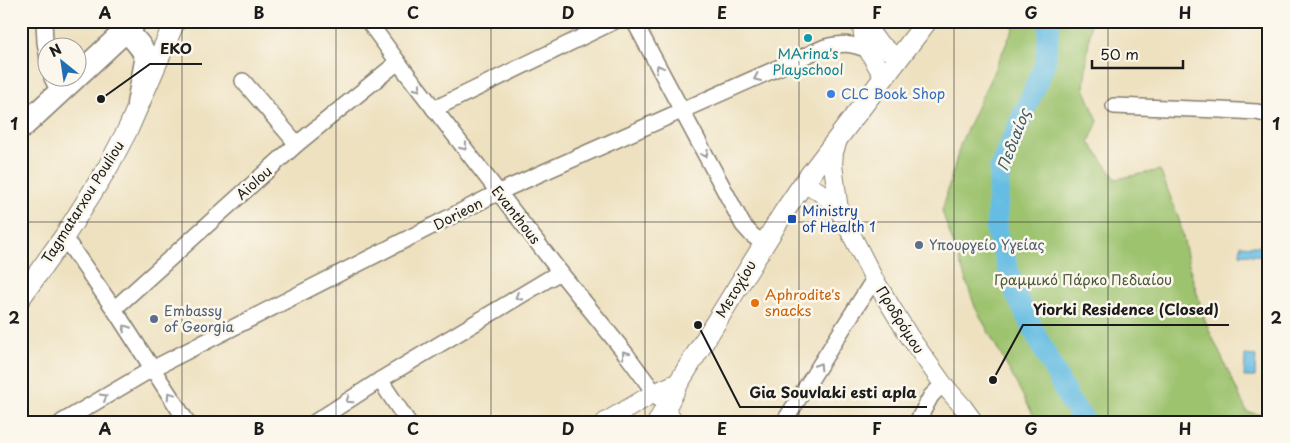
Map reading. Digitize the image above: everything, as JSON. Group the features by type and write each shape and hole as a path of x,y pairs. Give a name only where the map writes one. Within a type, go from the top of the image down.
{"main road":[{"name":"Tagmatarxou Pouliou","path":"21,297 64,237 108,167 129,127 175,21"},
{"path":"840,135 927,21"},
{"path":"88,65 131,26 146,61 138,104"},
{"path":"103,52 120,51 127,53 136,60 143,72"},
{"path":"21,128 53,88"},
{"name":"Μετοχίου","path":"663,411 764,244 803,184 840,135"}],"street":[{"path":"44,21 45,38"},
{"name":"Evanthous","path":"368,21 560,272 626,354 663,411"},
{"path":"434,109 615,21"},
{"path":"634,21 744,225 752,235 764,244"},
{"path":"863,21 864,41 884,78"},
{"path":"863,21 876,40 898,59"},
{"name":"Dorieon","path":"62,422 152,369 499,192 825,48 855,44 868,50"},
{"name":"Aiolou","path":"114,309 297,144 398,62"},
{"path":"244,82 297,144"},
{"path":"1114,106 1269,114"},
{"name":"Προδρόμου","path":"839,210 833,165 834,152 840,135"},
{"name":"Προδρόμου","path":"803,184 824,195 839,210 874,279 909,336 943,384 974,422"},
{"path":"64,237 114,309 187,422"},
{"path":"316,422 380,380 560,272"},
{"path":"784,422 874,279"},
{"path":"380,380 408,422"},
{"path":"916,422 931,396 943,384"},
{"path":"605,422 663,411"}],"green space":[{"name":"Γραμμικό Πάρκο Πεδιαίου","path":"1016,21 1091,21 1084,88 1098,121 1089,142 1116,179 1160,170 1179,219 1190,269 1205,321 1247,412 1269,416 1269,422 1037,422 975,307 942,211 961,142"}],"water":[{"path":"1241,245 1268,247 1267,256 1240,254"},
{"path":"1245,355 1256,356 1255,377 1244,377"}],"waterway":[{"name":"Πεδιαίος","path":"1050,21 1045,64 1000,167 996,229 1016,295 1069,400 1085,422"}],"place":[{"name":"MArina's Playschool","path":"808,38"},
{"name":"CLC Book Shop","path":"831,94"},
{"name":"EKO","path":"101,99"},
{"name":"Ministry of Health 1","path":"792,219"},
{"name":"Υπουργείο Υγείας","path":"919,245"},
{"name":"Aphrodite's snacks","path":"755,303"},
{"name":"Embassy of Georgia","path":"154,319"},
{"name":"Gia Souvlaki esti apla","path":"698,325"},
{"name":"Yiorki Residence (Closed)","path":"993,380"}]}
